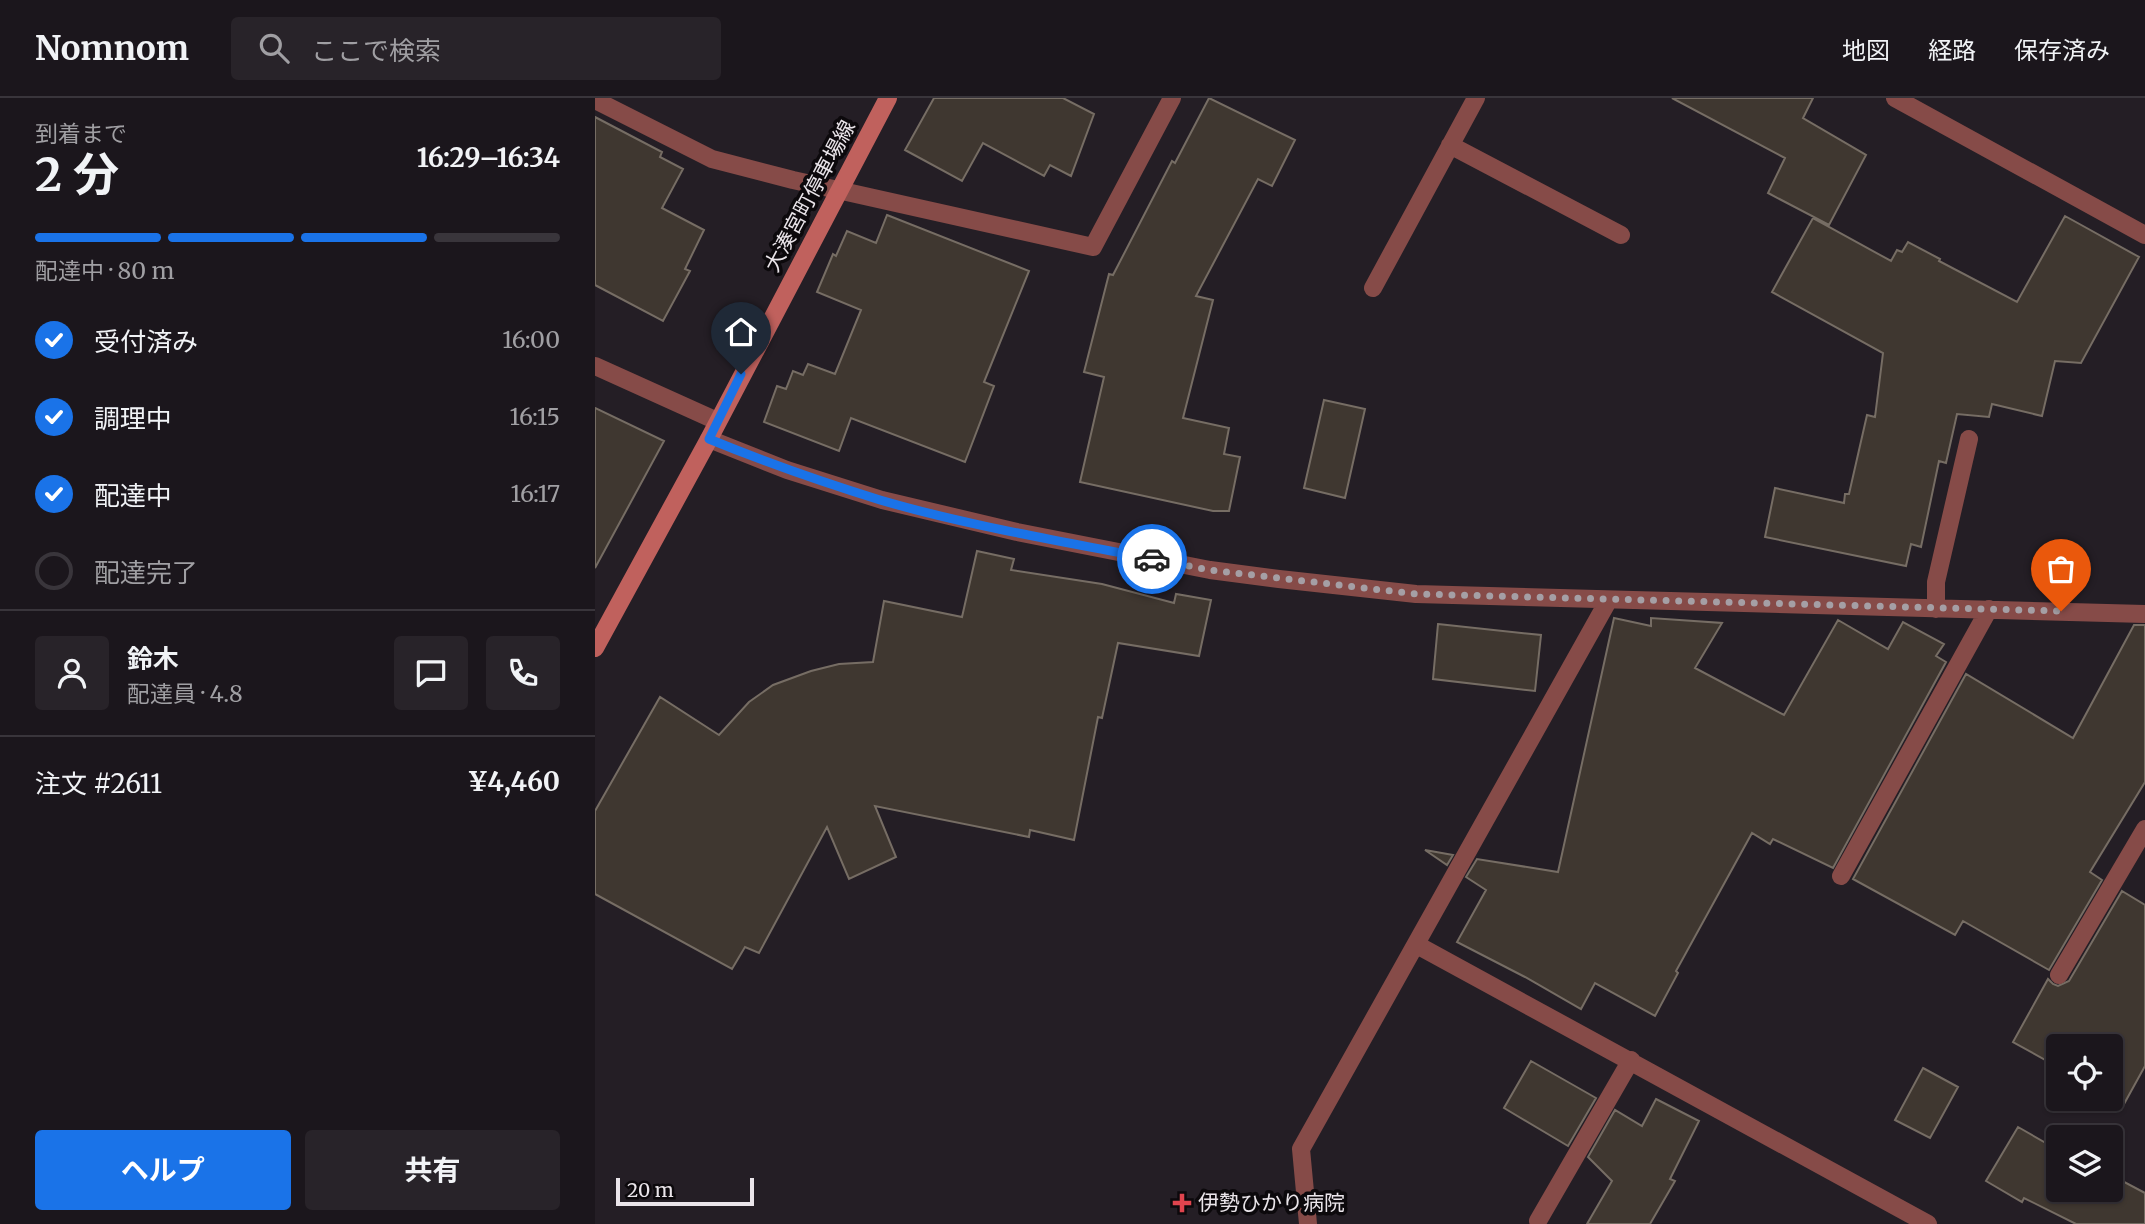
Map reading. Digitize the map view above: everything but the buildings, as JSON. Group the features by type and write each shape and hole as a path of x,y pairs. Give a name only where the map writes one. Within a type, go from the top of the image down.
{"main road":[{"name":"大湊宮町停車場線","path":"595,649 888,98"}],"street":[{"path":"595,100 712,159 1093,247 1172,98"},
{"path":"1373,289 1476,98"},
{"path":"1895,98 2145,235"},
{"path":"1450,145 1621,235"},
{"path":"595,366 717,421"},
{"path":"709,439 787,470 882,500 1017,533 1210,570 1416,594 2145,614"},
{"path":"1936,609 1936,582 1969,439"},
{"path":"1308,1224 1301,1149 1608,601"},
{"path":"1841,876 1989,609"},
{"path":"2059,975 2145,828"},
{"path":"1417,944 1928,1224"},
{"path":"1538,1221 1631,1060"}],"way so far":[{"path":"1152,559 1210,570 1416,594 2061,611"}],"place":[{"name":"伊勢ひかり病院","path":"1182,1203"}],"route":[{"path":"741,374 709,439 787,470 882,500 1017,533 1152,559"}]}
